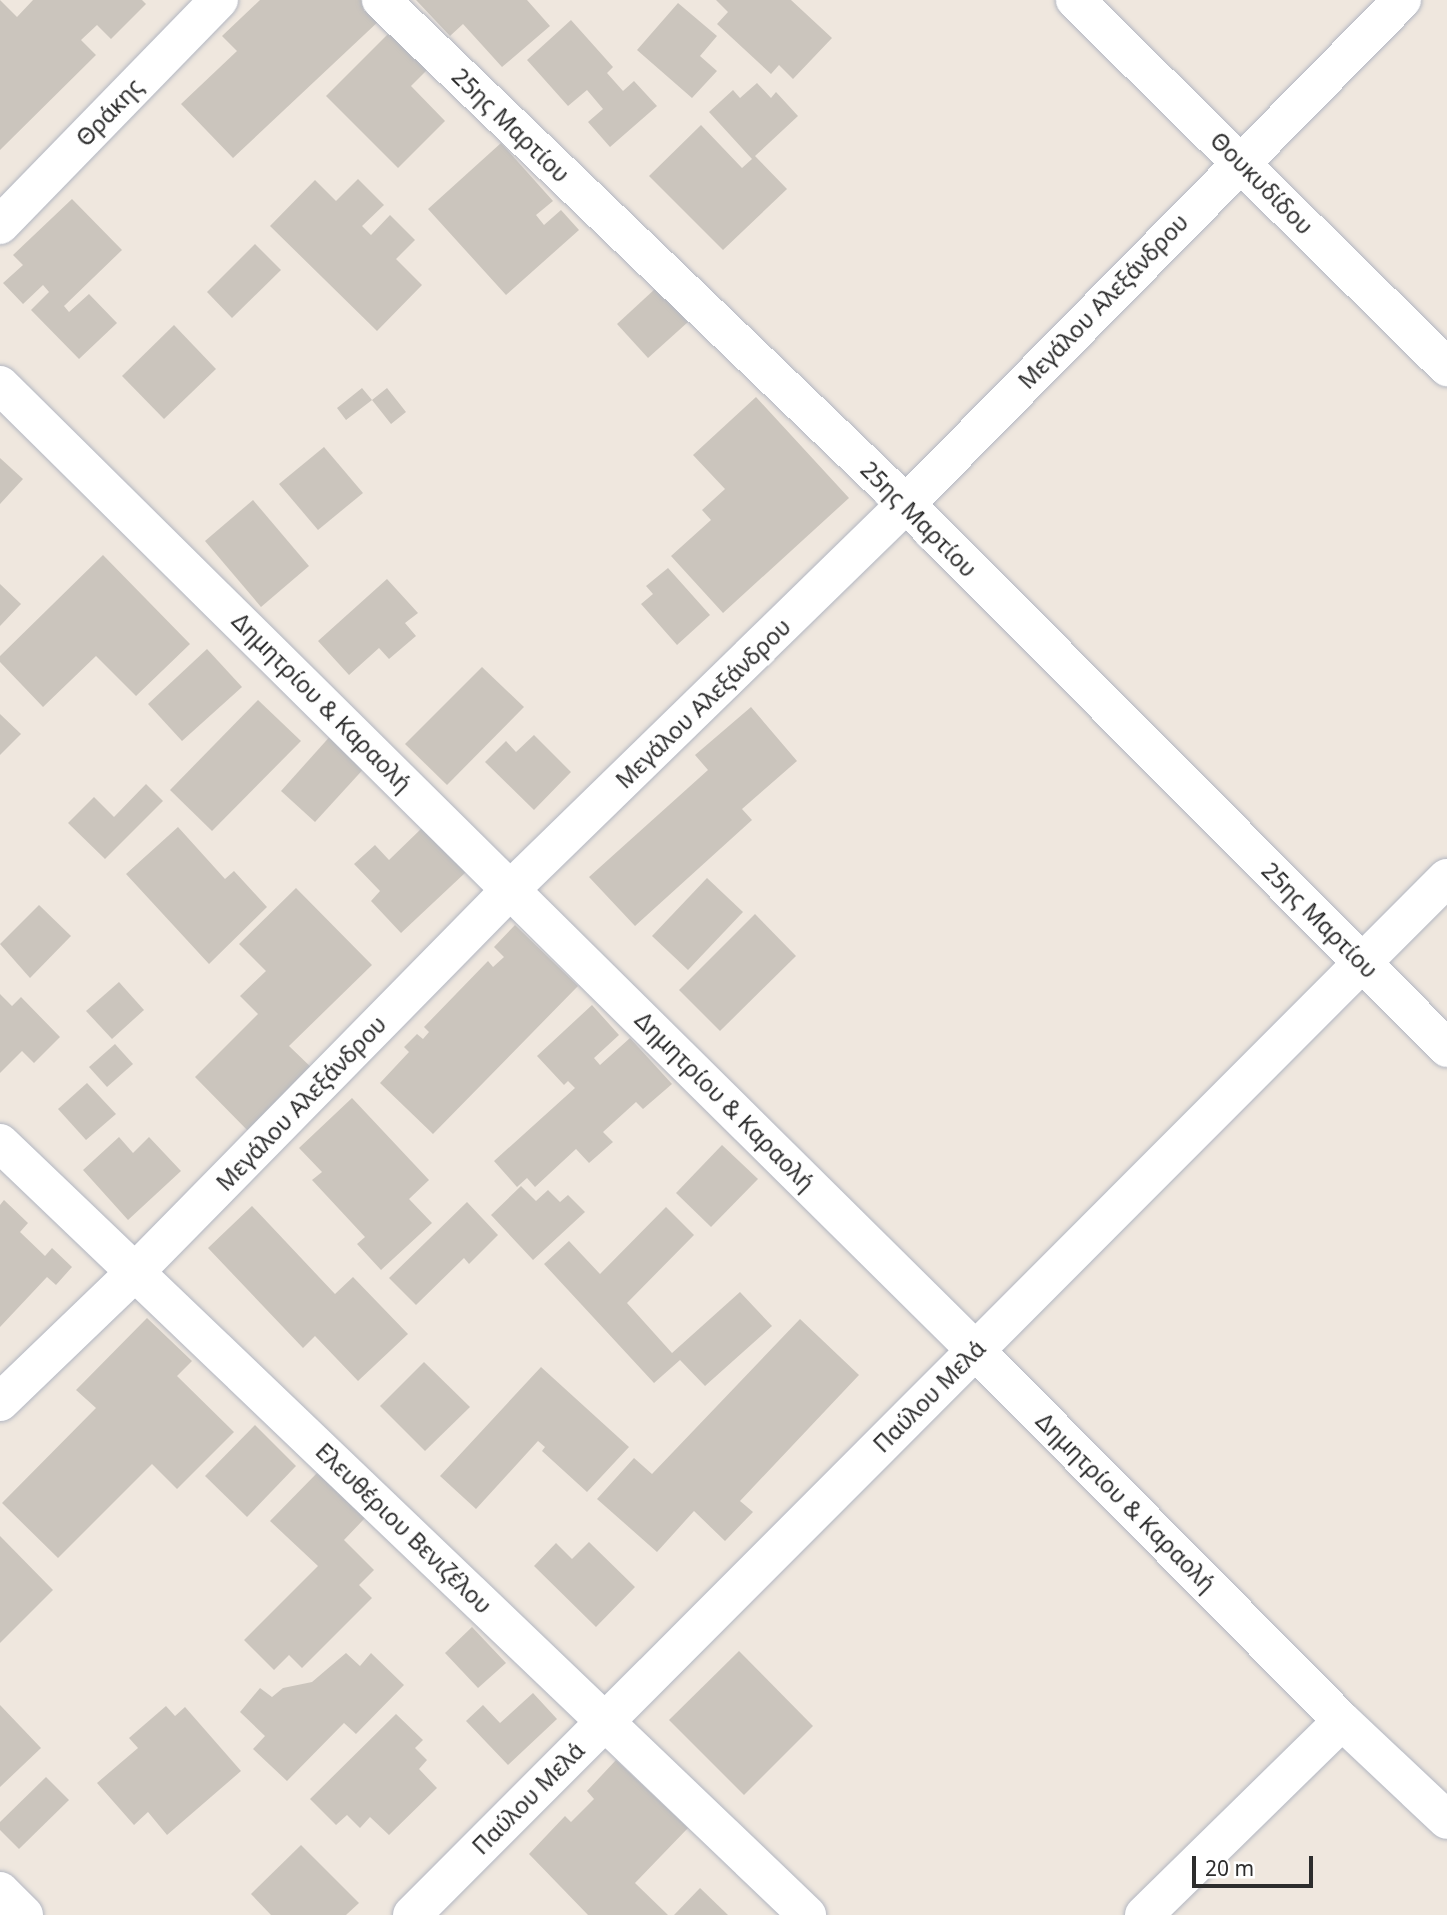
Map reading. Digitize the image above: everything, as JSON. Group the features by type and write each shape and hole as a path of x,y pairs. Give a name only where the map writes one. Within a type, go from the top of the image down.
{"street":[{"name":"Θράκης","path":"0,225 219,0"},
{"name":"25ης Μαρτίου","path":"381,0 906,504 1447,1048"},
{"name":"Θουκυδίδου","path":"1075,0 1447,367"},
{"name":"Μεγάλου Αλεξάνδρου","path":"0,1402 136,1271 511,889 906,504 1240,160 1402,0"},
{"name":"Δημητρίου & Καραολή","path":"0,385 975,1350 1342,1721 1447,1820"},
{"name":"Παύλου Μελά","path":"412,1915 1447,878"},
{"name":"Ελευθέριου Βενιζέλου","path":"0,1143 807,1915"},
{"path":"1144,1915 1342,1721"},
{"path":"0,1891 24,1915"}],"building":[{"path":"0,0 17,17 33,0 142,0 146,4 111,39 97,25 81,40 96,55 0,150"},
{"path":"260,0 363,0 381,19 233,158 181,104 237,51 222,36"},
{"path":"416,0 527,0 550,26 502,67 463,24 450,36"},
{"path":"716,0 791,0 832,38 793,79 779,65 771,74 717,24 728,12"},
{"path":"678,3 717,36 700,56 717,71 692,98 637,50"},
{"path":"571,20 613,67 607,73 623,91 634,81 657,106 610,147 588,122 603,109 587,90 568,106 527,60"},
{"path":"392,30 430,67 411,86 445,121 398,168 326,96"},
{"path":"757,83 771,98 776,92 798,116 755,156 787,189 723,250 649,176 701,125 742,168 752,159 709,112 733,90 740,98"},
{"path":"501,143 553,201 536,215 544,225 561,210 579,230 506,295 428,209"},
{"path":"358,179 384,205 362,226 371,235 390,215 415,240 396,259 422,285 377,331 270,226 315,180 336,201"},
{"path":"72,199 122,250 64,306 69,312 89,294 117,323 79,359 31,310 49,292 43,285 23,304 3,283 23,265 13,255"},
{"path":"255,244 281,270 232,318 207,292"},
{"path":"656,288 688,322 648,358 617,324"},
{"path":"174,325 216,369 164,419 122,376"},
{"path":"362,388 372,400 346,420 337,408"},
{"path":"387,388 406,412 391,424 372,400"},
{"path":"756,397 849,498 723,613 671,556 711,520 702,510 725,489 693,455"},
{"path":"324,447 363,493 318,530 279,484"},
{"path":"0,458 23,479 0,504"},
{"path":"253,500 309,566 261,607 205,541"},
{"path":"103,555 190,644 136,696 96,656 43,707 0,662 0,656"},
{"path":"668,568 710,615 677,645 641,604 653,594 646,586"},
{"path":"387,579 418,613 405,623 416,636 389,659 379,648 349,675 318,641"},
{"path":"0,584 21,604 0,626"},
{"path":"207,649 242,687 182,741 148,704"},
{"path":"482,667 524,707 447,785 405,744"},
{"path":"258,700 301,741 212,831 170,790"},
{"path":"751,707 797,761 742,809 752,820 635,926 589,877 708,770 695,755"},
{"path":"0,714 21,734 0,755"},
{"path":"333,733 368,764 315,822 281,791"},
{"path":"534,735 571,772 534,810 485,762 506,741 516,752"},
{"path":"146,784 163,801 105,859 68,823 94,797 114,817"},
{"path":"178,827 225,879 234,871 267,907 209,964 126,874"},
{"path":"423,827 466,872 401,933 371,901 380,891 354,864 375,845 389,860"},
{"path":"707,878 743,912 688,970 652,936"},
{"path":"296,888 372,965 289,1046 315,1071 251,1134 195,1077 258,1014 240,996 266,971 239,944"},
{"path":"39,905 71,936 30,978 0,944"},
{"path":"755,914 796,956 720,1031 679,990"},
{"path":"515,925 578,986 433,1134 380,1083 409,1052 404,1047 417,1034 423,1039 429,1032 424,1027 488,961 493,967 504,957 494,947"},
{"path":"119,982 144,1010 112,1039 86,1011"},
{"path":"0,994 12,1006 21,997 60,1037 34,1063 22,1051 0,1073"},
{"path":"592,1005 619,1035 594,1058 600,1065 630,1038 672,1084 643,1109 636,1102 603,1132 613,1142 589,1163 576,1149 535,1187 527,1178 517,1187 494,1161 575,1088 568,1081 564,1085 537,1056"},
{"path":"115,1044 133,1064 107,1087 89,1067"},
{"path":"87,1083 116,1114 86,1140 58,1109"},
{"path":"352,1098 429,1180 409,1199 432,1223 381,1270 357,1244 365,1237 312,1180 322,1172 299,1148"},
{"path":"119,1137 133,1153 149,1137 181,1171 128,1220 83,1170"},
{"path":"722,1145 758,1179 711,1227 676,1193"},
{"path":"521,1186 536,1201 548,1190 560,1202 568,1195 585,1212 533,1260 491,1215"},
{"path":"4,1200 28,1223 20,1232 45,1256 52,1248 72,1267 56,1285 47,1277 0,1327 0,1205"},
{"path":"467,1202 498,1235 469,1264 464,1258 416,1305 389,1278"},
{"path":"252,1206 335,1294 353,1277 408,1334 358,1381 315,1336 303,1348 208,1248"},
{"path":"666,1207 694,1235 627,1303 672,1353 740,1292 772,1326 705,1386 680,1360 654,1383 544,1264 569,1241 600,1274"},
{"path":"147,1318 192,1361 177,1376 234,1432 177,1489 152,1464 58,1558 2,1503 96,1408 76,1390"},
{"path":"800,1319 859,1375 740,1501 753,1512 725,1541 694,1511 657,1552 597,1499 634,1458 652,1474"},
{"path":"424,1362 470,1407 425,1451 380,1406"},
{"path":"541,1367 629,1447 587,1492 542,1451 545,1447 538,1441 476,1509 440,1476"},
{"path":"255,1425 296,1466 247,1517 205,1476"},
{"path":"318,1472 365,1518 344,1540 374,1570 359,1585 372,1598 302,1668 289,1655 274,1670 244,1640 318,1566 270,1521"},
{"path":"0,1536 53,1590 0,1643"},
{"path":"589,1542 635,1587 596,1627 534,1566 556,1543 572,1559"},
{"path":"472,1627 506,1663 478,1688 445,1653"},
{"path":"739,1651 813,1726 744,1795 669,1720"},
{"path":"346,1653 360,1666 371,1653 404,1685 356,1734 344,1723 287,1781 253,1749 265,1736 240,1712 260,1688 272,1697 283,1688 312,1682"},
{"path":"533,1693 557,1719 508,1765 466,1721 483,1705 500,1723"},
{"path":"0,1705 41,1748 0,1787"},
{"path":"166,1706 175,1716 185,1707 241,1771 167,1835 148,1812 134,1825 97,1783 138,1748 129,1738"},
{"path":"396,1714 423,1740 415,1748 427,1760 419,1769 437,1788 389,1835 370,1817 360,1828 347,1815 336,1825 310,1799"},
{"path":"616,1760 688,1828 635,1883 668,1915 588,1915 529,1854 565,1816 571,1822 594,1799 587,1791"},
{"path":"46,1777 69,1800 19,1849 0,1830 0,1822"},
{"path":"301,1845 359,1903 346,1915 271,1915 251,1894"},
{"path":"700,1888 728,1915 674,1915"}]}
